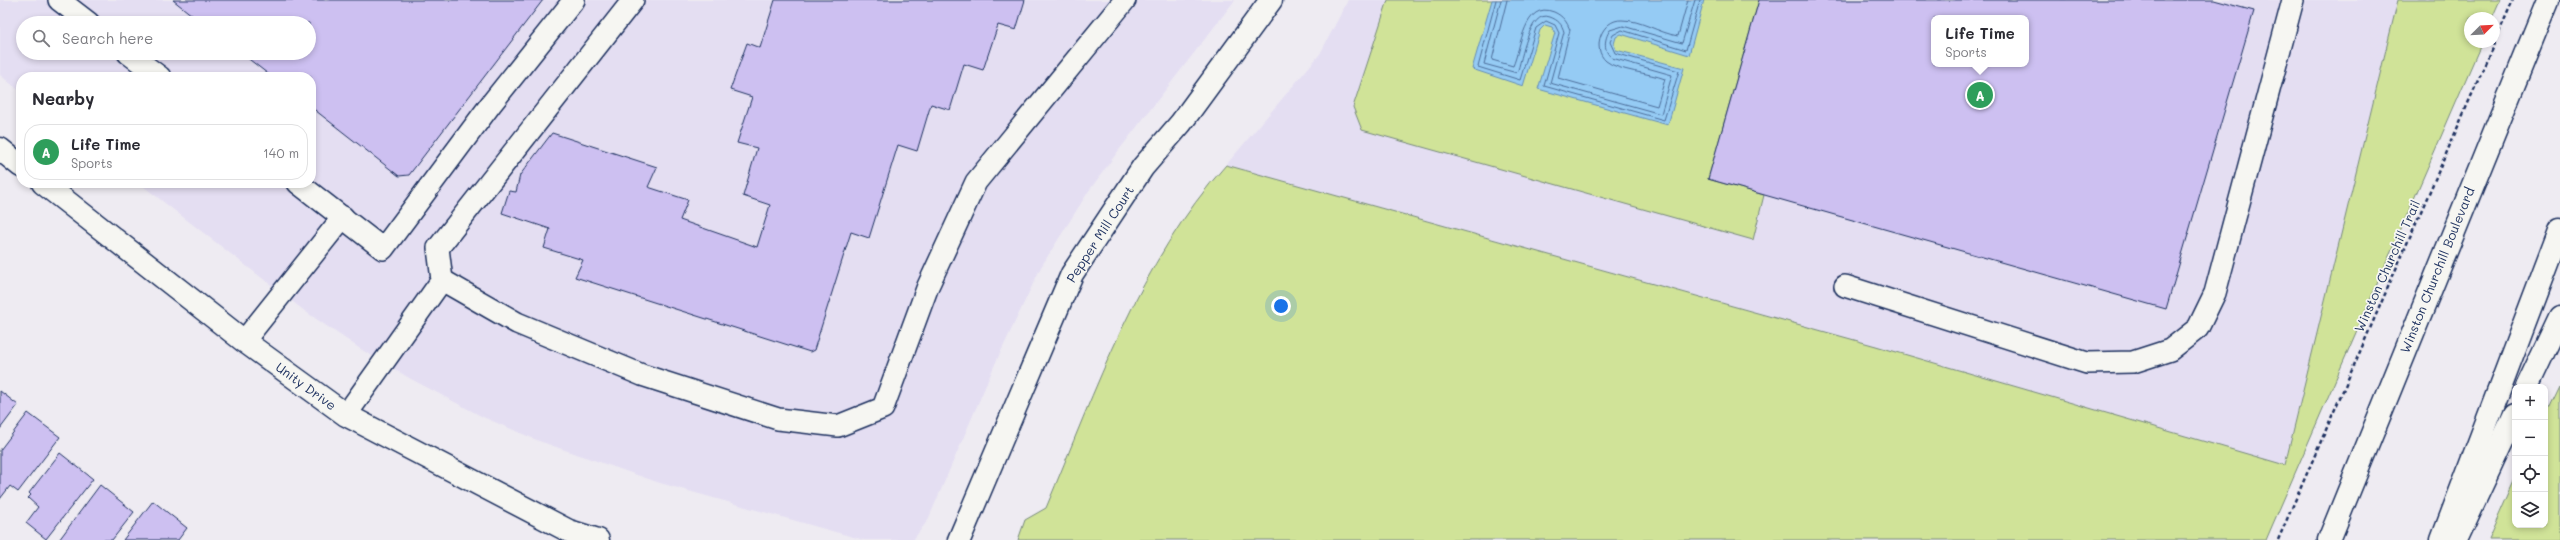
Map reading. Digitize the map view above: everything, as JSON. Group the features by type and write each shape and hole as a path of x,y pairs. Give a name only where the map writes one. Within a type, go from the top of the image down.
{"main road":[{"name":"Pepper Mill Court","path":"959,540 1072,274 1144,167 1181,123 1271,0"},
{"name":"Winston Churchill Boulevard","path":"2329,540 2548,0"},
{"path":"0,149 16,162"},
{"name":"Unity Drive","path":"49,188 244,341 346,415 570,531 598,540"},
{"path":"2442,540 2560,229"},
{"path":"2529,384 2560,317"},
{"path":"2456,540 2512,420"}],"lane":[{"path":"59,0 80,16"},
{"path":"305,188 383,249 491,104 574,0"},
{"path":"346,415 442,280 438,248 633,0"},
{"path":"442,280 517,324 627,369 778,419 838,426 883,408 928,286 976,182 1125,0"},
{"path":"1845,286 2087,363 2133,362 2170,350 2198,328 2215,293 2293,0"},
{"path":"137,60 153,72"},
{"path":"244,341 343,217"}],"path":[{"name":"Winston Churchill Trail","path":"2278,540 2513,0"}],"shaded area":[{"path":"0,0 1235,0 1088,192 1041,267 995,364 928,520 913,540 864,540 660,483 539,441 483,417 411,379 362,350 306,312 145,188 316,188 316,72 16,72 16,88 0,75"},
{"path":"1348,0 2398,0 2285,466 1876,346 1226,165 1320,54"}],"green space":[{"path":"1388,0 1759,0 1708,179 1764,195 1753,240 1362,130 1353,107"},
{"path":"2398,0 2500,0 2495,12 2464,12 2464,48 2479,48 2266,540 1018,540 1025,520 1046,508 1102,373 1122,328 1144,285 1168,243 1195,203 1226,165 1876,346 2285,465"},
{"path":"2560,386 2560,540 2488,540 2512,486 2512,528 2548,528 2548,411"}],"water":[{"path":"1492,0 1704,0 1689,55 1621,34 1616,37 1614,44 1616,50 1684,68 1668,125 1538,89 1555,33 1552,27 1545,25 1540,30 1523,86 1472,69"}],"building":[{"path":"173,0 543,0 409,175 399,176 316,111 316,72 266,72 250,60 316,60 316,16 193,16"},
{"path":"775,0 1025,0 1016,30 998,25 983,70 964,64 950,110 931,104 917,151 898,145 869,238 851,232 814,350 810,352 575,277 583,260 544,248 550,229 502,213 509,191 516,192 520,175 552,133 657,167 648,187 688,200 680,220 757,247 770,205 743,196 757,148 737,143 752,97 730,90 747,43 760,48"},
{"path":"1759,0 2214,0 2254,11 2166,309 1708,179"},
{"path":"0,391 18,405 0,429"},
{"path":"28,413 60,437 18,492 10,486 0,499 0,450"},
{"path":"60,453 93,479 46,539 26,523 38,507 28,498 31,495 29,493"},
{"path":"100,485 134,512 112,540 59,540"},
{"path":"153,501 187,528 178,540 123,540"}],"place":[{"name":"Life Time","path":"1980,95"}]}
